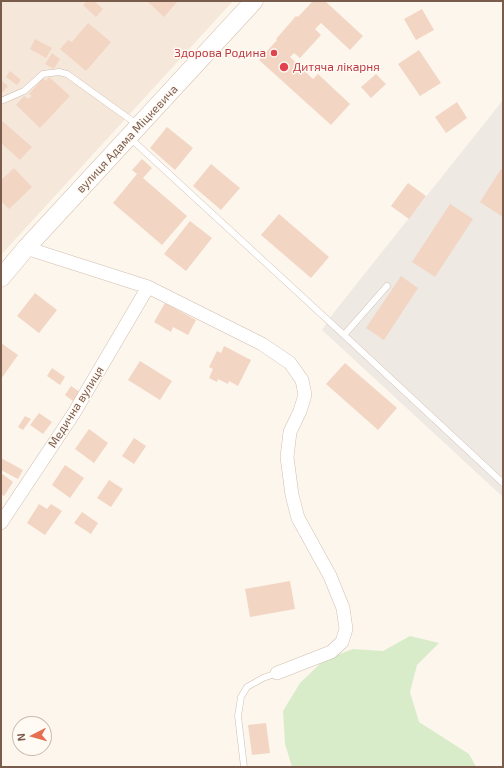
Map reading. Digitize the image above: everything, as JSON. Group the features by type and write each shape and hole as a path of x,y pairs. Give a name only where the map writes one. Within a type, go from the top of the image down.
{"street":[{"name":"вулиця Адама Міцкевича","path":"1,278 26,248 254,1"},
{"path":"26,248 148,287 262,344 290,362 302,380 305,395 300,412 290,432 286,457 292,495 298,518 330,576 343,608 346,629 342,642 331,652 277,673"},
{"name":"Медична вулиця","path":"1,524 74,413 148,287"}],"lane":[{"path":"1,101 24,91 43,74 67,74 134,132 344,335 503,483"},
{"path":"344,335 387,286"},
{"path":"244,767 238,716 241,697 246,687 263,678 277,673"}],"shaded area":[{"path":"1,1 233,1 1,255"},
{"path":"503,100 503,497 322,330 335,311"}],"green space":[{"path":"410,636 439,643 417,665 410,692 419,722 469,754 476,767 292,767 285,744 283,711 300,683 324,660 353,649 383,651"}],"building":[{"path":"87,1 94,1 103,9 96,17 83,5"},
{"path":"147,1 178,1 164,17"},
{"name":"Дитяча лікарня","path":"313,1 325,1 363,36 350,50 321,23 315,29 321,35 300,58 294,53 290,57 313,79 318,74 350,104 331,125 259,60 296,16 298,17"},
{"path":"422,9 434,30 416,40 404,19"},
{"path":"88,23 111,42 86,71 60,49 68,40 72,42"},
{"path":"35,39 52,48 46,58 30,49"},
{"path":"419,50 441,83 420,96 398,64"},
{"path":"52,53 60,59 54,69 45,64"},
{"path":"10,71 21,80 17,85 6,77"},
{"path":"376,74 386,84 371,98 361,87"},
{"path":"49,77 70,96 40,128 16,105 24,96 28,99 32,96 29,94 43,78 46,81"},
{"path":"1,80 8,86 1,94"},
{"path":"457,102 467,118 446,133 435,117"},
{"path":"1,120 32,147 20,160 1,143"},
{"path":"167,127 193,148 175,170 150,148"},
{"path":"142,159 152,168 143,178 187,216 162,245 113,203 137,174 132,170"},
{"path":"211,164 240,188 221,210 193,186"},
{"path":"14,168 32,187 9,209 1,201 1,180"},
{"path":"501,169 503,171 503,217 480,202"},
{"path":"408,183 426,196 409,219 391,206"},
{"path":"450,204 473,219 435,277 412,262"},
{"path":"279,214 329,257 311,278 261,235"},
{"path":"190,221 212,238 186,271 164,254"},
{"path":"401,276 418,288 384,340 366,328"},
{"path":"35,293 57,310 39,333 17,316"},
{"path":"165,303 196,320 188,335 173,327 171,332 154,322"},
{"path":"1,343 18,355 1,379"},
{"path":"224,346 251,360 238,386 229,381 228,384 218,379 217,382 209,378 213,369 209,367 217,351 221,353"},
{"path":"140,361 172,381 160,400 128,380"},
{"path":"345,363 397,408 378,430 326,384"},
{"path":"52,368 65,377 60,385 47,376"},
{"path":"71,386 80,392 73,401 65,395"},
{"path":"39,413 52,422 43,434 30,425"},
{"path":"25,416 31,419 23,430 18,427"},
{"path":"89,429 108,443 94,463 75,449"},
{"path":"134,438 146,446 134,464 122,456"},
{"path":"1,458 23,470 18,479 1,470"},
{"path":"65,465 84,478 70,498 52,485"},
{"path":"1,473 13,482 4,496 1,494"},
{"path":"109,480 123,489 111,507 97,498"},
{"path":"39,504 47,509 51,504 62,511 45,535 27,523"},
{"path":"82,512 98,523 91,534 74,523"},
{"path":"290,581 295,609 250,617 245,589"},
{"path":"266,723 270,753 252,755 248,725"}],"place":[{"name":"Здорова Родина","path":"274,53"},
{"name":"Дитяча лікарня","path":"284,67"}]}
